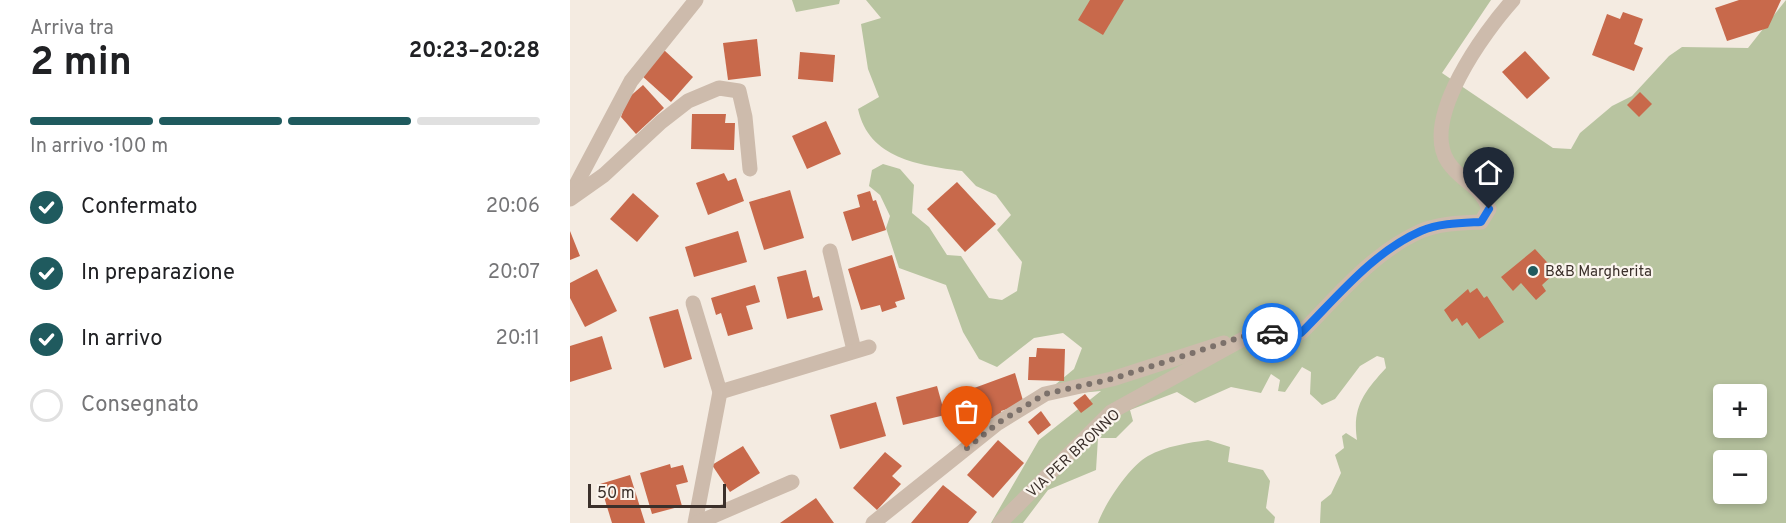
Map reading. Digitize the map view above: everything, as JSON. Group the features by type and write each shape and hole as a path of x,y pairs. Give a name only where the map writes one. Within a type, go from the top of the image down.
{"street":[{"path":"570,197 631,81 696,0"},
{"name":"VIA PER BRONNO","path":"1000,523 1111,412 1254,333 1301,333 1359,275 1392,248 1422,230 1453,223 1481,222 1489,209 1484,196 1448,162 1443,152 1441,126 1444,112 1472,54 1514,0"},
{"path":"570,197 604,175 679,108 719,88 739,91 745,117 750,169"},
{"path":"720,392 861,348 830,251"},
{"path":"693,303 720,392 696,523"},
{"path":"873,523 998,423 1045,394 1112,379 1254,333"},
{"path":"696,523 792,482"}],"green space":[{"path":"792,0 840,0 839,4 796,12"},
{"path":"866,0 1491,0 1442,73 1553,148 1571,149 1580,133 1612,106 1632,96 1669,56 1682,47 1748,48 1786,0 1786,523 1320,523 1321,502 1331,494 1341,473 1335,455 1344,448 1342,436 1346,433 1357,440 1356,418 1361,401 1386,368 1384,358 1377,356 1360,366 1335,399 1322,405 1310,394 1311,372 1302,367 1285,392 1278,391 1280,380 1271,374 1261,393 1231,387 1195,403 1177,392 1130,410 1133,421 1116,438 1098,438 1096,470 1048,490 1023,523 991,523 1039,440 1101,391 1069,394 1056,384 1074,369 1082,348 1063,333 1034,338 997,367 979,359 963,332 946,285 899,268 886,228 890,216 880,195 869,186 872,170 883,164 900,169 914,185 912,213 929,227 947,255 961,256 989,298 1002,300 1017,291 1022,262 997,230 1011,215 996,195 976,186 962,171 913,162 884,149 864,126 858,109 879,97 868,69 861,24 881,18"},
{"path":"1208,440 1230,447 1228,462 1263,470 1270,481 1266,508 1275,517 1274,523 1098,523 1119,486 1141,461 1170,447"}],"building":[{"path":"1090,0 1124,0 1103,35 1078,20"},
{"path":"1739,0 1781,0 1768,28 1727,41 1715,8"},
{"path":"1623,12 1643,19 1634,44 1643,48 1634,71 1592,55 1607,14 1620,19"},
{"path":"757,39 761,76 728,80 723,43"},
{"path":"664,50 693,77 671,102 641,75"},
{"path":"1525,51 1550,78 1527,99 1502,72"},
{"path":"800,52 835,55 833,82 798,79"},
{"path":"643,85 664,108 636,134 621,117 627,99"},
{"path":"1640,92 1652,104 1639,117 1627,105"},
{"path":"692,114 726,114 725,123 735,123 734,150 691,149"},
{"path":"826,121 841,154 807,169 792,136"},
{"path":"724,173 728,181 736,178 744,201 708,215 696,183"},
{"path":"957,182 996,224 965,252 927,209"},
{"path":"790,190 804,238 764,250 749,202"},
{"path":"870,191 873,201 876,200 886,230 852,241 843,212 860,207 857,195"},
{"path":"633,193 659,216 637,242 610,219"},
{"path":"570,231 580,256 570,260"},
{"path":"738,231 747,262 694,277 685,247"},
{"path":"1535,249 1556,272 1542,285 1546,291 1536,300 1521,283 1513,291 1501,277"},
{"path":"892,255 905,299 895,302 897,307 882,312 880,305 861,310 848,269"},
{"path":"597,269 617,311 585,327 570,298 570,283"},
{"path":"806,270 813,298 819,296 823,310 787,319 777,277"},
{"path":"755,285 760,302 746,306 753,329 728,336 721,313 716,315 711,298"},
{"path":"1477,288 1484,298 1487,296 1504,322 1479,339 1467,322 1462,326 1457,318 1452,322 1444,310 1468,289 1470,293"},
{"path":"678,309 692,359 664,368 649,317"},
{"path":"602,336 612,369 570,382 570,346"},
{"path":"1037,348 1065,349 1064,381 1028,380 1029,357 1036,357"},
{"path":"1015,373 1024,404 1001,411 1002,415 976,424 966,391"},
{"path":"937,386 945,415 903,425 896,397"},
{"path":"1085,394 1093,404 1081,413 1073,403"},
{"path":"876,402 886,436 840,449 830,415"},
{"path":"1041,411 1051,425 1038,435 1028,422"},
{"path":"998,440 1024,463 993,498 967,475"},
{"path":"743,446 760,473 730,492 712,465"},
{"path":"885,452 902,466 892,476 901,484 877,510 853,488"},
{"path":"670,464 671,468 683,465 688,482 676,485 682,506 652,514 640,473"},
{"path":"630,475 645,523 612,523 600,484"},
{"path":"943,485 977,512 968,523 911,523"},
{"path":"816,498 834,523 780,523"}],"way so far":[{"path":"967,448 998,423 1045,394 1112,379 1254,333 1272,333"}],"place":[{"name":"B&B Margherita","path":"1533,271"}],"route":[{"path":"1272,333 1301,333 1359,275 1392,248 1422,230 1453,223 1481,222 1489,209"}]}
